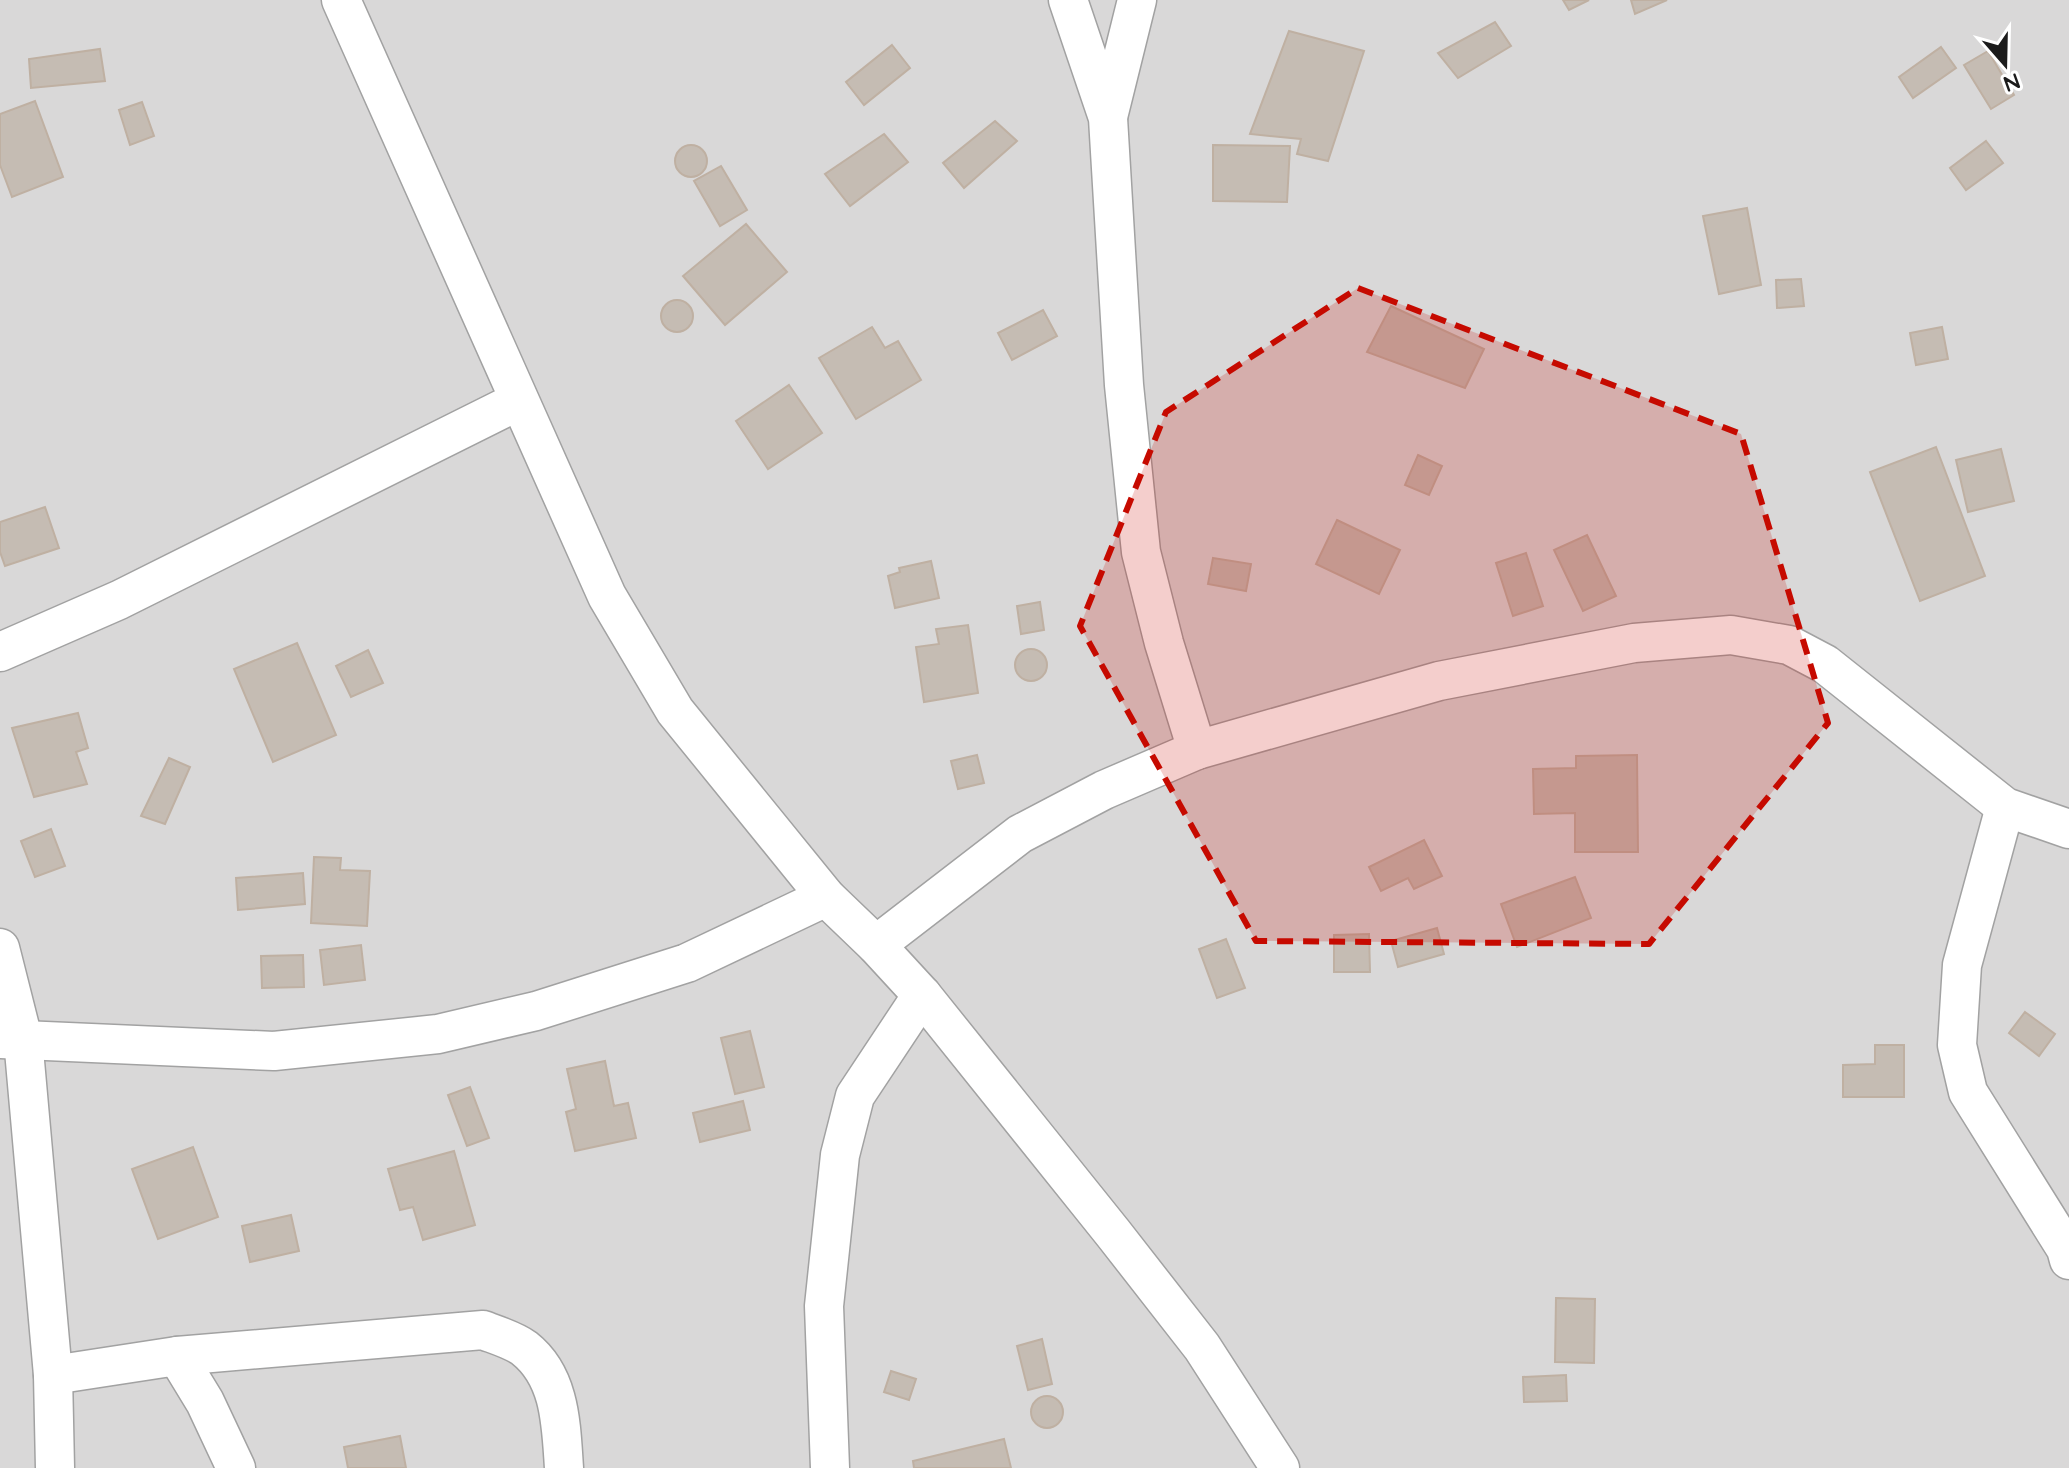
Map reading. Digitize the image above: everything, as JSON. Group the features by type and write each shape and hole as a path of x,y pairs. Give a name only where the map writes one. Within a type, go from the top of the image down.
{"street":[{"path":"341,0 607,596 675,711 826,897 922,995 1113,1233 1202,1347 1271,1463"},
{"path":"1068,0 1108,118 1124,385 1141,552 1164,643 1197,750"},
{"path":"1108,118 1137,0"},
{"path":"0,652 119,600 518,401"},
{"path":"876,945 1020,834 1104,790 1197,750 1439,681 1634,643 1731,635 1789,645 1825,664 2005,807 2069,829"},
{"path":"2005,807 1962,965 1957,1045 1968,1092 2066,1249 2069,1260"},
{"path":"12,1039 274,1051 438,1034 536,1011 687,963 826,897"},
{"path":"0,948 53,1375 55,1468"},
{"path":"830,1468 824,1306 840,1155 855,1096 922,995"},
{"path":"53,1375 177,1356 483,1330 523,1347 551,1379 561,1420 564,1468"},
{"path":"177,1356 205,1402 236,1468"}],"highlighted area":[{"path":"1358,288 1741,434 1828,723 1649,944 1256,941 1080,626 1166,412"}],"shaded area":[{"path":"0,0 2069,0 2069,1468 0,1468"}],"building":[{"path":"1563,0 1589,0 1569,10"},
{"path":"1631,0 1667,0 1635,14"},
{"path":"1495,22 1511,46 1458,78 1438,53"},
{"path":"1289,31 1364,51 1328,161 1297,154 1301,139 1250,134"},
{"path":"892,45 910,68 864,105 846,82"},
{"path":"1941,47 1956,68 1913,98 1899,77"},
{"path":"100,49 105,81 31,88 29,59"},
{"path":"1988,51 2014,95 1991,109 1964,65"},
{"path":"35,101 63,177 12,197 0,165 0,114"},
{"path":"142,102 154,136 130,145 119,110"},
{"path":"995,121 1017,141 964,188 943,163"},
{"path":"884,134 908,162 850,206 825,174"},
{"path":"1986,141 2003,163 1966,190 1950,168"},
{"path":"691,145 703,149 707,161 703,173 691,177 679,173 675,161 679,149"},
{"path":"1213,145 1290,146 1287,202 1213,201"},
{"path":"721,166 747,210 720,226 694,181"},
{"path":"1747,208 1761,285 1719,294 1703,216"},
{"path":"746,224 787,272 725,325 683,276"},
{"path":"1801,279 1804,306 1777,308 1776,280"},
{"path":"677,300 688,305 693,316 688,327 677,332 666,327 661,316 666,305"},
{"path":"1391,306 1484,349 1465,388 1367,352"},
{"path":"1043,310 1057,336 1012,360 998,333"},
{"path":"872,327 885,348 898,341 921,380 856,419 819,358"},
{"path":"1942,327 1948,359 1916,365 1910,333"},
{"path":"789,385 822,433 768,469 736,421"},
{"path":"1936,447 1985,576 1920,601 1870,472"},
{"path":"2001,449 2014,501 1968,512 1956,460"},
{"path":"1418,455 1442,466 1429,495 1405,485"},
{"path":"45,507 59,548 5,566 0,552 0,522"},
{"path":"1337,520 1400,550 1379,594 1316,564"},
{"path":"1587,535 1616,596 1583,611 1554,550"},
{"path":"1526,553 1543,606 1513,616 1496,563"},
{"path":"1213,558 1251,564 1246,591 1208,584"},
{"path":"931,561 939,598 895,608 888,576 900,572 899,568"},
{"path":"1040,602 1044,630 1021,634 1017,606"},
{"path":"968,625 978,693 924,702 916,647 939,644 936,629"},
{"path":"297,643 336,735 273,762 234,669"},
{"path":"1031,649 1042,654 1047,665 1042,676 1031,681 1020,676 1015,665 1020,654"},
{"path":"368,650 383,683 351,697 336,666"},
{"path":"78,713 88,748 76,752 87,784 34,797 12,728"},
{"path":"977,755 984,783 958,789 951,761"},
{"path":"1637,755 1638,852 1575,852 1575,813 1534,814 1533,769 1576,768 1576,756"},
{"path":"169,758 190,767 165,824 141,816"},
{"path":"51,829 65,866 35,877 21,841"},
{"path":"1424,840 1442,876 1414,889 1408,878 1381,891 1369,867"},
{"path":"314,857 341,858 340,870 370,871 367,926 311,923"},
{"path":"303,873 305,904 238,910 236,878"},
{"path":"1575,877 1591,918 1517,947 1501,904"},
{"path":"1437,928 1444,954 1398,967 1391,941"},
{"path":"1369,934 1370,972 1334,972 1334,935"},
{"path":"1226,939 1245,988 1217,998 1199,949"},
{"path":"361,945 365,980 324,985 320,950"},
{"path":"303,955 304,987 262,988 261,956"},
{"path":"2025,1012 2055,1034 2039,1056 2009,1033"},
{"path":"750,1031 764,1087 735,1094 721,1038"},
{"path":"1875,1045 1904,1045 1904,1097 1843,1097 1843,1065 1875,1064"},
{"path":"605,1061 614,1106 628,1103 636,1138 575,1151 566,1112 576,1109 567,1069"},
{"path":"470,1087 489,1138 467,1146 448,1095"},
{"path":"743,1101 750,1130 700,1142 693,1113"},
{"path":"193,1147 218,1217 158,1239 132,1169"},
{"path":"454,1151 475,1225 423,1240 413,1207 400,1210 388,1169"},
{"path":"291,1215 299,1251 250,1262 242,1226"},
{"path":"1556,1298 1595,1299 1594,1363 1555,1362"},
{"path":"1042,1339 1052,1384 1028,1390 1017,1346"},
{"path":"891,1371 916,1379 909,1400 884,1392"},
{"path":"1566,1375 1567,1401 1524,1402 1523,1377"},
{"path":"1047,1396 1059,1400 1063,1412 1059,1424 1047,1428 1035,1424 1031,1412 1035,1400"},
{"path":"400,1436 406,1468 348,1468 344,1447"},
{"path":"1004,1439 1011,1468 914,1468 913,1461"}]}
